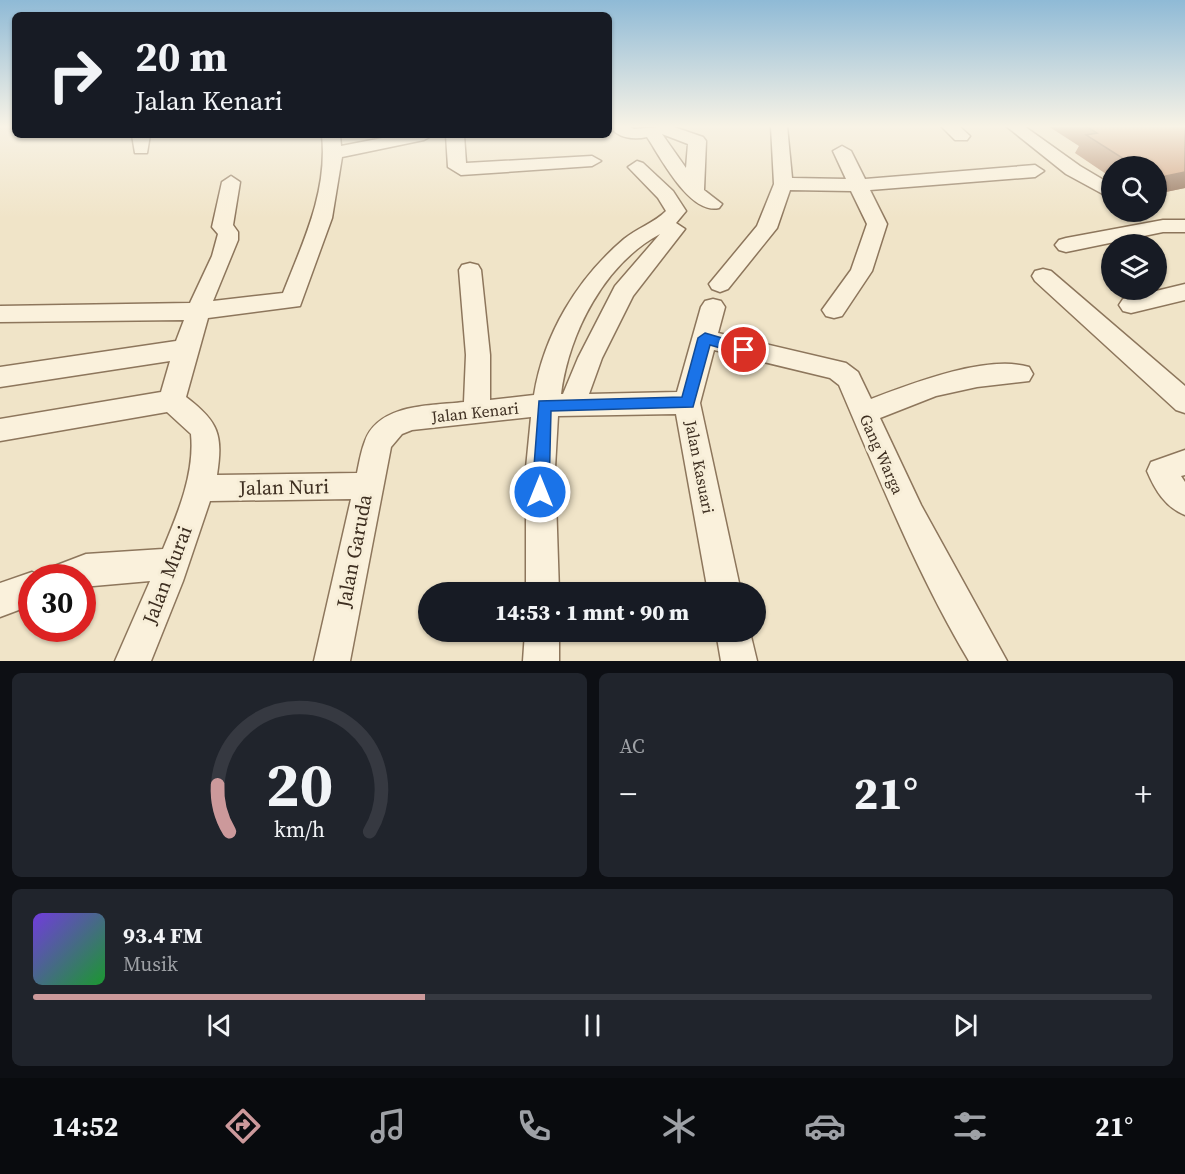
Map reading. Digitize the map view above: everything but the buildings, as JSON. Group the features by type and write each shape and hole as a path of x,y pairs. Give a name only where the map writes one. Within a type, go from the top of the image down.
{"street":[{"path":"0,314 198,311 292,300 325,206 331,157"},
{"path":"456,157 457,167 462,170 592,161"},
{"path":"674,157 694,192 712,204"},
{"path":"694,192 697,157"},
{"name":"Jalan Kasuari","path":"723,582 687,403 717,295 767,228 783,184 781,157"},
{"path":"834,310 861,271 877,224 845,157"},
{"path":"1055,157 1101,187"},
{"path":"543,582 540,471 558,405 569,317 600,275 638,238 669,221 676,211 666,195 637,167"},
{"path":"783,184 858,185 1035,171"},
{"path":"0,430 172,401 198,311 226,245 228,232 222,227 231,182"},
{"path":"1156,222 1185,241"},
{"path":"1066,245 1163,226 1185,226"},
{"path":"558,405 590,358 623,292 675,228"},
{"path":"470,270 478,355 477,412"},
{"path":"1043,276 1185,402"},
{"path":"1131,305 1185,291"},
{"name":"Gang Warga","path":"705,338 837,370 853,387 879,450 960,614 989,661"},
{"path":"0,377 187,349"},
{"path":"864,413 932,387 977,377 1020,374"},
{"name":"Jalan Murai","path":"133,661 173,564 200,488 206,454 206,435 197,421 172,401"},
{"name":"Jalan Kenari","path":"378,442 392,426 411,419 558,405 687,403"},
{"name":"Jalan Garuda","path":"332,661 378,442"},
{"path":"1185,462 1161,471 1173,490 1185,501"},
{"name":"Jalan Nuri","path":"200,488 368,486"},
{"path":"96,569 173,564"},
{"path":"0,600 18,593"},
{"path":"542,642 542,661"},
{"path":"735,642 739,661"}],"route":[{"path":"540,492 544,405 687,403 705,338 744,350"}]}
